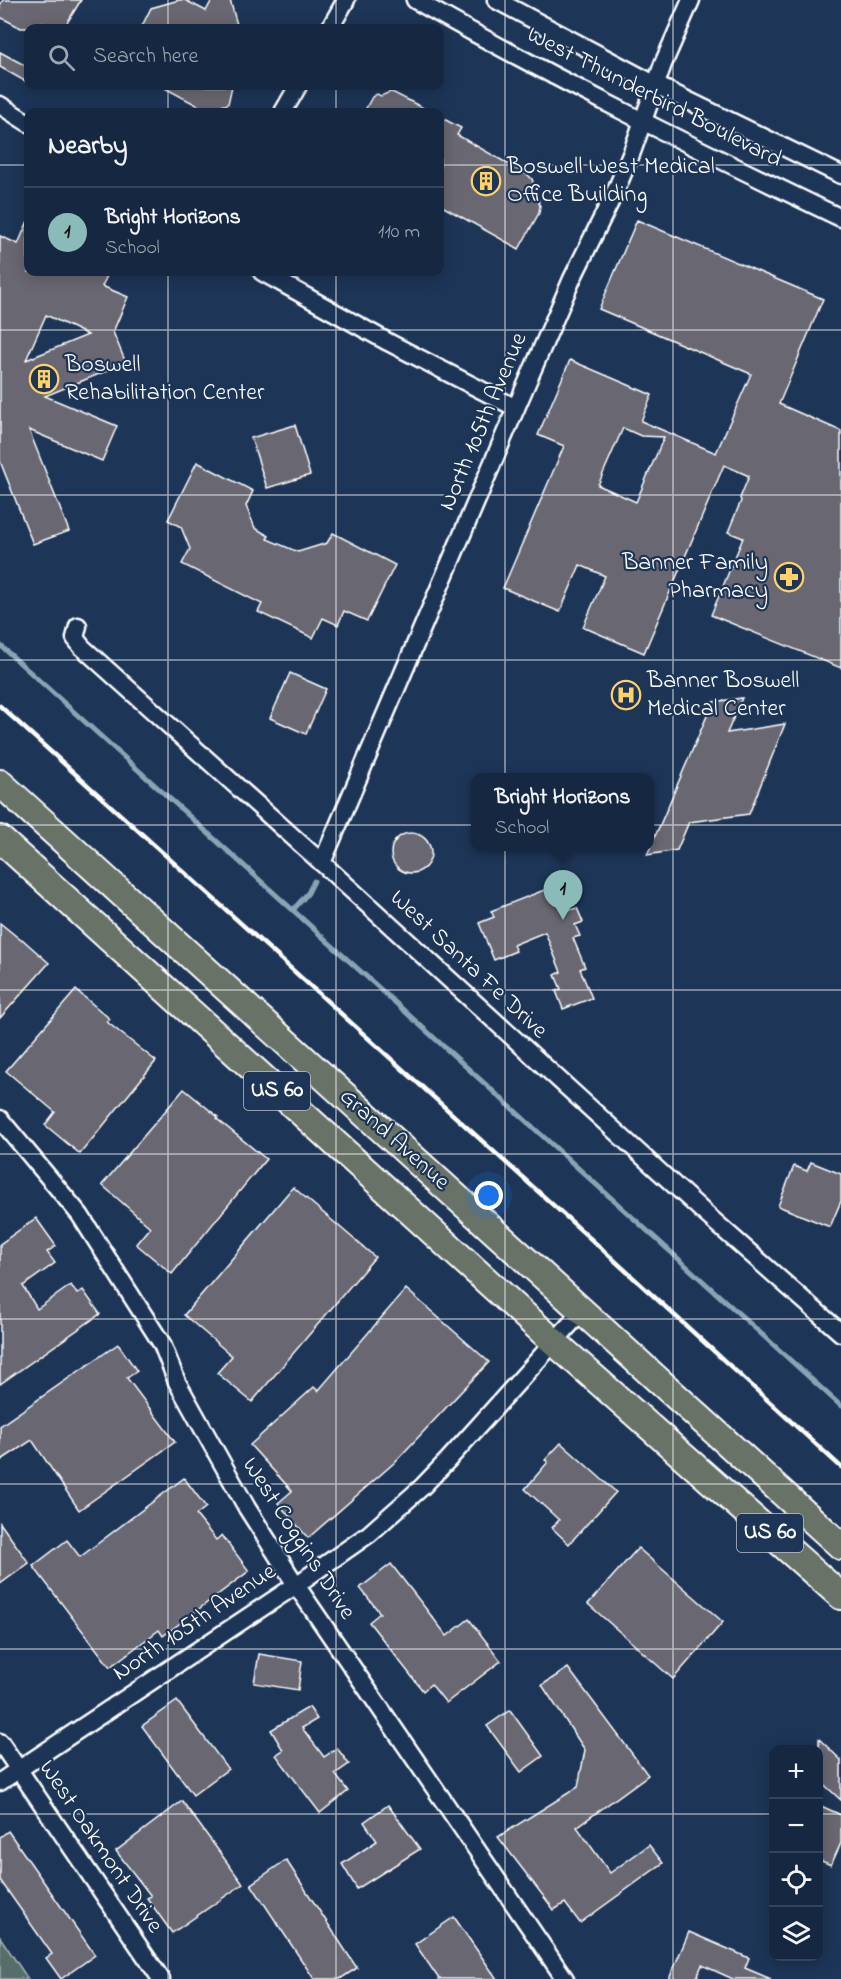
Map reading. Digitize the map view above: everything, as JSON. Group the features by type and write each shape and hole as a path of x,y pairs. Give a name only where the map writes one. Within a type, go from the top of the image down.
{"highway":[{"name":"Grand Avenue","path":"0,783 841,1546"},
{"name":"Grand Avenue","path":"0,840 554,1342 841,1596"}],"street":[{"path":"332,24 346,0"},
{"name":"West Thunderbird Boulevard","path":"415,0 493,44 642,122 841,218"},
{"name":"West Thunderbird Boulevard","path":"496,0 656,85 841,175"},
{"name":"North 105th Avenue","path":"322,862 572,279 616,190 691,0"},
{"path":"285,108 296,90"},
{"path":"0,105 24,120"},
{"path":"269,276 388,342 516,408"},
{"name":"West Santa Fe Drive","path":"78,626 75,638 82,648 322,862 699,1208 841,1333"},
{"name":"West Coggins Drive","path":"0,1119 80,1215 162,1344 177,1382 247,1508 296,1585 565,1979"},
{"name":"North 105th Avenue","path":"0,1782 369,1534 422,1487 582,1311"},
{"name":"West Oakmont Drive","path":"0,1742 161,1979"}],"green space":[{"path":"0,1937 28,1979 0,1979"}],"building":[{"path":"3,0 81,0 66,24 24,24 24,28 0,17 0,5"},
{"path":"185,0 206,11 212,0 230,0 237,24 143,24 151,8"},
{"path":"0,52 24,65 24,81 0,67"},
{"path":"168,90 231,90 228,104 202,108"},
{"path":"390,92 394,93 423,108 366,108 372,97 377,94 381,96"},
{"name":"Boswell West Medical Office Building","path":"444,119 461,128 457,135 532,179 540,206 539,213 519,249 444,207"},
{"path":"637,220 823,299 779,404 841,431 841,668 711,615 743,538 728,532 749,476 724,465 644,653 583,627 605,576 580,565 560,612 503,588 564,446 538,435 570,360 652,395 641,421 716,453 751,374 599,309","holes":["623,428 641,436 664,437 636,502 598,485"]},
{"name":"Boswell Rehabilitation Center","path":"24,230 24,276 107,276 102,286 128,297 113,332 126,363 45,396 117,426 102,461 29,430 69,531 33,544 0,461 0,236 18,244","holes":["46,315 88,335 26,360"]},
{"path":"295,425 310,475 267,488 251,438"},
{"path":"197,462 253,491 246,506 255,528 269,536 267,539 298,552 327,543 333,533 395,565 367,621 344,611 338,625 323,618 313,638 258,612 262,604 182,564 190,549 181,527 168,520"},
{"path":"290,673 326,689 306,734 270,718"},
{"path":"742,698 727,733 785,724 749,814 689,822 677,850 647,855 649,851 654,851 654,839 713,702"},
{"path":"411,833 419,834 425,839 430,845 430,861 425,867 419,872 411,873 403,872 397,867 392,861 391,853 392,845 397,839 403,834"},
{"path":"552,887 555,895 562,892 570,910 577,908 583,922 575,925 580,936 573,938 585,967 580,969 592,998 563,1009 556,991 561,989 555,975 561,972 545,932 513,945 516,951 494,960 479,923 494,917 491,911"},
{"path":"0,923 49,963 0,1018"},
{"path":"76,990 110,1019 107,1022 156,1061 80,1154 45,1125 55,1112 6,1071"},
{"path":"184,1089 266,1159 172,1274 136,1244 150,1227 102,1185"},
{"path":"811,1162 841,1174 841,1201 830,1227 778,1206 794,1166 807,1171"},
{"path":"293,1187 375,1257 252,1402 217,1373 232,1356 184,1315"},
{"path":"36,1218 56,1246 47,1252 55,1263 23,1286 37,1309 71,1285 77,1294 83,1290 100,1314 0,1384 0,1244"},
{"path":"406,1289 489,1362 394,1463 308,1538 278,1503 292,1491 250,1445 314,1387 318,1391"},
{"path":"118,1344 137,1371 127,1378 175,1442 79,1510 32,1440 0,1461 0,1426"},
{"path":"561,1443 616,1492 569,1544 552,1528 559,1520 525,1489 548,1462 545,1460"},
{"path":"184,1478 206,1507 196,1515 216,1540 222,1535 249,1571 163,1636 159,1630 110,1667 33,1566 67,1540 80,1557"},
{"path":"0,1523 29,1563 0,1584"},
{"path":"638,1548 723,1622 673,1679 588,1604"},
{"path":"391,1564 447,1636 469,1619 501,1661 446,1703 431,1684 423,1691 369,1622 380,1613 360,1588"},
{"path":"259,1654 302,1661 298,1690 254,1683"},
{"path":"568,1668 648,1775 577,1827 610,1873 649,1845 663,1863 580,1923 565,1903 554,1910 498,1837 578,1787 585,1750 542,1685"},
{"path":"177,1701 228,1769 193,1795 142,1726"},
{"path":"309,1707 317,1719 302,1728 324,1757 337,1748 349,1764 335,1774 348,1791 320,1813 276,1755 283,1750 271,1730"},
{"path":"510,1710 543,1756 521,1772 487,1726"},
{"path":"819,1739 841,1760 841,1800 823,1784 823,1745 819,1745"},
{"path":"182,1801 243,1884 172,1933 147,1898 151,1896 116,1851"},
{"path":"388,1805 420,1849 357,1889 342,1864 377,1841 364,1822"},
{"path":"823,1807 841,1815 841,1843 831,1865 823,1862"},
{"path":"8,1831 95,1955 61,1979 46,1958 52,1954 0,1880 0,1837"},
{"path":"286,1860 357,1968 340,1979 314,1979 251,1884"},
{"path":"454,1917 497,1979 439,1979 415,1944"},
{"path":"689,1932 749,1958 745,1968 771,1979 733,1979 702,1965 696,1979 669,1979"}],"waterway":[{"path":"0,645 841,1406"},
{"path":"293,910 308,893 314,881"}],"railway":[{"path":"0,706 841,1467"}],"place":[{"name":"Boswell West Medical Office Building","path":"486,181"},
{"name":"Boswell Rehabilitation Center","path":"44,379"},
{"name":"Banner Family Pharmacy","path":"789,577"},
{"name":"Banner Boswell Medical Center","path":"626,695"},
{"name":"Bright Horizons","path":"563,920"}]}
